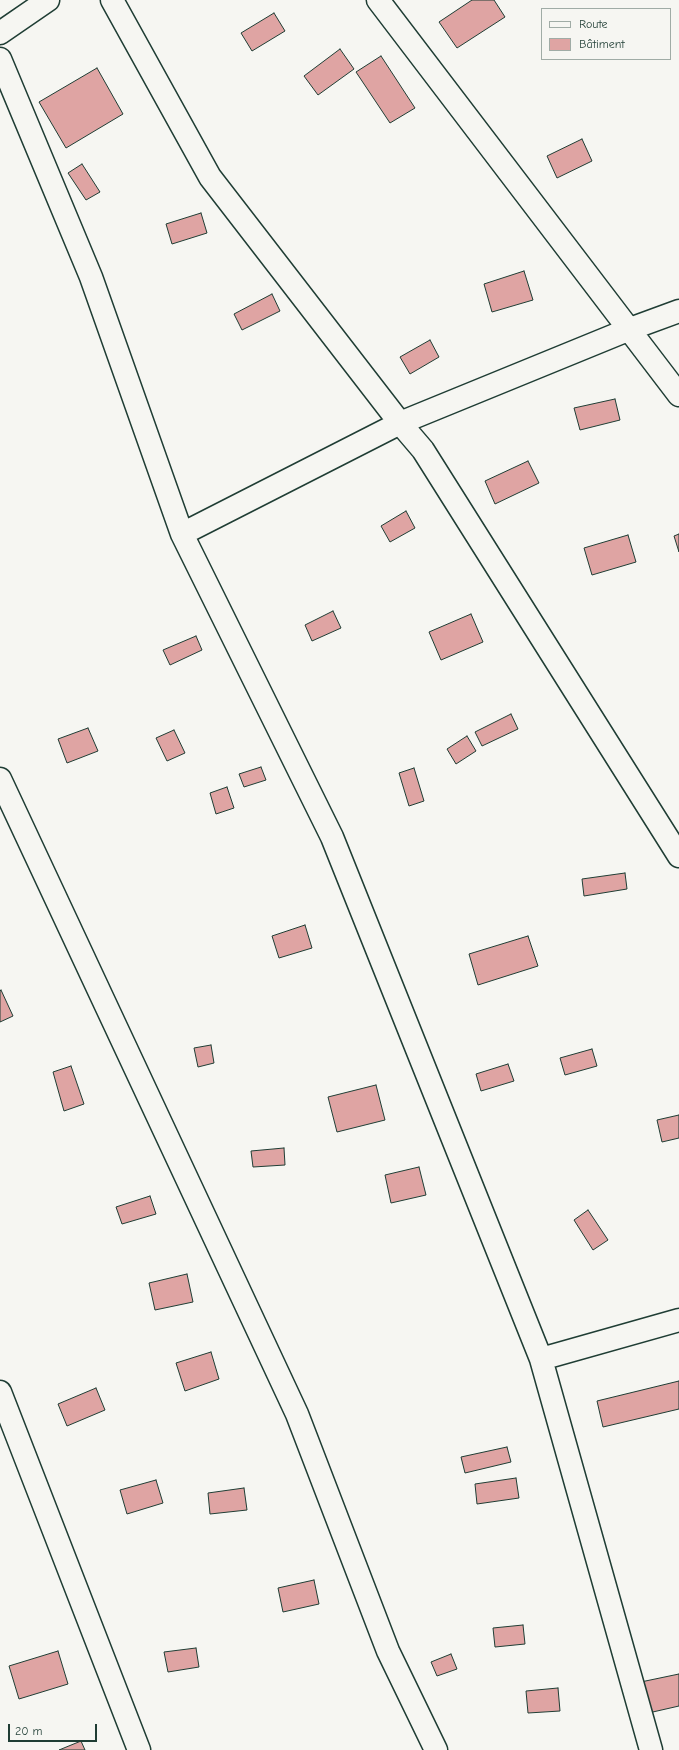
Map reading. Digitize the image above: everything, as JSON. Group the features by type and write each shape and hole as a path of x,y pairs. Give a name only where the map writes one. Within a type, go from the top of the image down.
{"main road":[{"path":"0,33 48,0"},
{"path":"112,0 210,177 400,423 423,450 679,856"},
{"path":"378,0 679,395"},
{"path":"0,58 91,277 182,534 332,837 540,1360 651,1750"},
{"path":"182,534 400,423 630,329 679,311"},
{"path":"0,779 297,1414 388,1651 436,1750"},
{"path":"540,1360 679,1320"},
{"path":"0,1392 139,1750"}],"building":[{"path":"472,0 494,0 505,17 457,48 439,22"},
{"path":"274,13 285,31 252,51 241,33"},
{"path":"340,49 354,69 318,95 304,76"},
{"path":"381,56 415,108 390,123 356,72"},
{"path":"97,68 123,114 66,148 39,102"},
{"path":"582,139 592,161 557,178 547,156"},
{"path":"82,164 100,192 86,200 68,173"},
{"path":"201,213 207,233 172,244 166,224"},
{"path":"524,271 533,300 492,312 484,284"},
{"path":"272,294 280,311 242,330 234,314"},
{"path":"430,340 439,357 410,374 400,357"},
{"path":"615,399 620,420 580,430 574,408"},
{"path":"528,461 539,483 495,504 485,481"},
{"path":"406,511 415,528 390,542 381,526"},
{"path":"679,534 679,552 674,536"},
{"path":"628,535 636,562 592,575 584,548"},
{"path":"333,611 341,628 312,641 305,625"},
{"path":"471,614 483,642 441,660 429,632"},
{"path":"196,636 202,650 170,665 163,650"},
{"path":"511,714 518,729 482,746 475,732"},
{"path":"88,728 98,751 67,763 58,739"},
{"path":"174,730 185,753 167,761 156,738"},
{"path":"467,736 476,751 456,764 447,749"},
{"path":"261,767 266,780 244,787 239,774"},
{"path":"414,768 424,801 409,806 399,773"},
{"path":"227,787 234,808 216,814 210,793"},
{"path":"625,873 627,889 584,896 582,879"},
{"path":"305,925 312,948 279,958 272,936"},
{"path":"528,936 538,966 478,985 469,954"},
{"path":"1,990 13,1016 0,1022 0,991"},
{"path":"211,1045 214,1063 198,1067 194,1048"},
{"path":"592,1049 597,1066 565,1075 560,1058"},
{"path":"508,1064 514,1081 481,1091 476,1074"},
{"path":"71,1066 84,1104 64,1111 53,1072"},
{"path":"376,1085 385,1120 337,1132 328,1097"},
{"path":"679,1115 679,1138 662,1142 657,1120"},
{"path":"284,1148 285,1165 253,1167 251,1151"},
{"path":"419,1167 426,1195 391,1203 385,1175"},
{"path":"150,1196 156,1214 122,1224 116,1207"},
{"path":"588,1210 608,1240 593,1250 574,1220"},
{"path":"187,1274 193,1302 155,1310 149,1283"},
{"path":"211,1352 219,1379 185,1391 176,1363"},
{"path":"679,1381 679,1409 603,1427 597,1401"},
{"path":"96,1388 105,1410 67,1426 58,1404"},
{"path":"507,1447 511,1462 465,1473 461,1457"},
{"path":"516,1478 519,1498 477,1504 475,1484"},
{"path":"156,1480 163,1503 127,1514 120,1490"},
{"path":"244,1488 247,1510 210,1514 208,1493"},
{"path":"314,1580 319,1604 283,1612 278,1588"},
{"path":"523,1625 525,1644 495,1647 493,1628"},
{"path":"196,1648 199,1667 168,1672 164,1652"},
{"path":"58,1651 68,1684 19,1699 9,1666"},
{"path":"451,1654 457,1669 437,1676 431,1662"},
{"path":"679,1674 679,1706 644,1714 636,1683"},
{"path":"558,1688 560,1711 528,1713 526,1691"},
{"path":"81,1741 85,1750 59,1750"}]}
